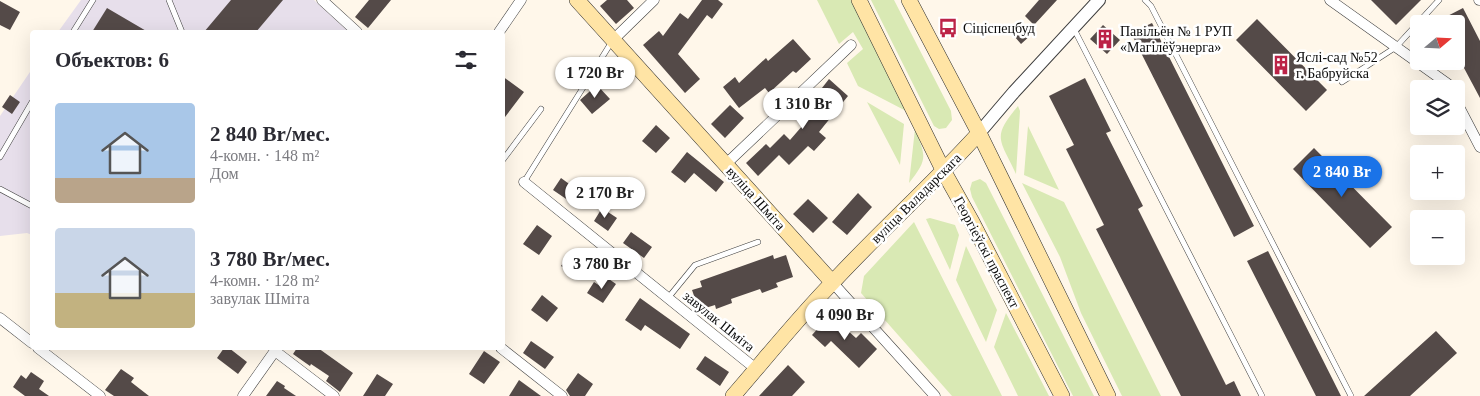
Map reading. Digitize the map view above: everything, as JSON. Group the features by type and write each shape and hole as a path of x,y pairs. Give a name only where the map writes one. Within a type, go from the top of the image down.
{"main road":[{"name":"вуліца Шміта","path":"577,0 832,282"},
{"name":"Георгіеўскі праспект","path":"860,0 944,172 1062,396"},
{"path":"910,0 979,133 1108,396"},
{"name":"вуліца Валадарскага","path":"733,396 832,282 912,201 944,172 979,133"}],"street":[{"path":"322,0 355,30"},
{"path":"500,30 521,0"},
{"path":"613,40 654,0"},
{"name":"вуліца Валадарскага","path":"979,133 1099,0"},
{"path":"1330,0 1442,80"},
{"path":"726,164 851,45"},
{"path":"1465,118 1480,147"},
{"name":"завулак Шміта","path":"524,182 756,369"},
{"name":"вуліца Шміта","path":"832,282 936,396"},
{"path":"0,318 30,342"},
{"path":"41,350 100,396"},
{"path":"243,396 275,350"},
{"path":"277,350 334,396"},
{"path":"503,350 562,396"}],"lane":[{"path":"75,30 93,0"},
{"path":"169,0 181,30"},
{"path":"1145,0 1152,6 1351,396"},
{"path":"1342,82 1396,47 1439,0"},
{"path":"1074,28 1262,396"},
{"path":"524,182 613,40"},
{"path":"0,158 30,106"},
{"path":"505,157 541,109"},
{"path":"0,189 30,205"},
{"path":"668,298 696,265 758,242"}],"shaded area":[{"path":"81,0 314,0 347,30 59,30"},
{"path":"30,72 30,234 0,236 0,116"}],"green space":[{"path":"817,0 851,0 908,112 858,86 847,63 863,49 853,32 839,44"},
{"path":"871,0 894,0 951,111 952,120 946,128 939,129 934,126"},
{"path":"867,102 904,124 900,165"},
{"path":"1018,106 1020,111 1016,174 1002,146 1001,132"},
{"path":"1028,126 1059,190 1024,175"},
{"path":"915,129 923,157 920,168 909,183"},
{"path":"980,179 986,183 1094,396 1073,396 972,197 970,189 972,182"},
{"path":"1022,183 1064,202 1161,396 1122,396 1081,313 1060,257"},
{"path":"930,218 955,225 959,235 950,270 926,219"},
{"path":"914,222 1002,396 952,396 861,293 864,276"},
{"path":"966,246 997,310 986,342 956,280"},
{"path":"1006,313 1049,396 1018,396 994,347"}],"building":[{"path":"231,0 283,0 258,30 206,30"},
{"path":"369,0 391,0 368,28 355,17"},
{"path":"607,0 627,0 634,8 616,24 600,6"},
{"path":"702,0 718,0 723,4 712,19 707,15 678,54 700,79 685,93 643,45 659,31 663,36 680,13 688,19"},
{"path":"1039,0 1057,0 1034,25 1025,16"},
{"path":"1371,0 1421,0 1396,25"},
{"path":"0,1 20,12 10,30 0,25"},
{"path":"107,8 145,30 93,30"},
{"path":"1463,8 1480,41 1480,98 1465,70 1465,15 1449,15"},
{"name":"Яслі-сад №52 г. Бабруйска","path":"1257,19 1327,90 1306,111 1236,40"},
{"path":"1152,23 1254,226 1234,237 1131,33"},
{"name":"Павільён № 1 РУП «Магілёўэнерга»","path":"1103,25 1120,40 1107,54 1090,39"},
{"path":"1024,26 1031,35 1021,44 1014,36"},
{"path":"793,39 811,59 796,73 793,71 769,93 765,88 739,108 723,87 735,77 739,83 766,58 768,61"},
{"path":"505,78 524,92 505,117"},
{"path":"1085,78 1111,131 1106,133 1143,206 1138,209 1226,385 1234,381 1241,396 1181,396 1096,229 1104,225 1066,149 1074,145 1049,96"},
{"path":"829,79 848,96 819,132 826,138 814,151 808,146 789,165 779,155 758,176 746,163 766,144 770,148 784,134 790,140 810,117 804,111"},
{"path":"597,85 610,99 592,114 580,100"},
{"path":"10,95 20,102 12,114 2,107"},
{"path":"730,105 744,118 725,138 711,124"},
{"path":"656,125 670,138 656,153 642,141"},
{"path":"1314,148 1392,227 1370,248 1293,169"},
{"path":"687,152 724,182 716,192 694,173 685,183 671,172"},
{"path":"561,178 583,194 575,205 553,190"},
{"path":"858,193 872,207 847,235 832,222"},
{"path":"808,199 828,218 813,233 793,214"},
{"path":"602,208 617,218 608,231 594,221"},
{"path":"537,225 552,236 539,255 523,244"},
{"path":"631,232 652,247 644,258 623,243"},
{"path":"572,250 588,261 578,277 561,266"},
{"path":"1268,251 1341,396 1316,396 1247,261"},
{"path":"773,255 774,259 786,255 793,277 776,283 778,287 762,293 760,289 731,299 732,303 716,309 715,305 699,310 692,290 702,287 700,281"},
{"path":"606,277 616,284 603,303 587,293 594,282 600,286"},
{"path":"542,295 558,308 547,322 531,310"},
{"path":"640,298 690,334 680,349 645,325 641,331 625,320"},
{"path":"830,315 856,338 861,333 877,349 859,368 831,341 825,347 812,335"},
{"path":"1436,331 1457,353 1410,396 1364,396"},
{"path":"531,341 554,357 545,369 523,353"},
{"path":"223,350 232,350 247,362 238,374 217,358"},
{"path":"296,350 321,350 353,373 340,392 326,381 329,376 293,354"},
{"path":"484,351 500,362 484,384 469,374"},
{"path":"705,356 729,372 720,386 696,369"},
{"path":"788,365 805,382 792,396 759,396"},
{"path":"121,369 134,378 131,382 149,396 114,396 105,390"},
{"path":"31,372 44,381 39,389 49,396 25,396 13,387 21,375 26,379"},
{"path":"578,373 593,384 585,396 570,396 566,390"},
{"path":"377,374 393,384 385,396 363,396"},
{"path":"519,380 541,396 509,396"},
{"path":"277,381 285,386 284,388 296,396 266,396"}],"place":[{"name":"Сіціспецбуд","path":"948,28"},
{"name":"Павільён № 1 РУП «Магілёўэнерга»","path":"1105,39"},
{"name":"Яслі-сад №52 г. Бабруйска","path":"1281,65"}]}
